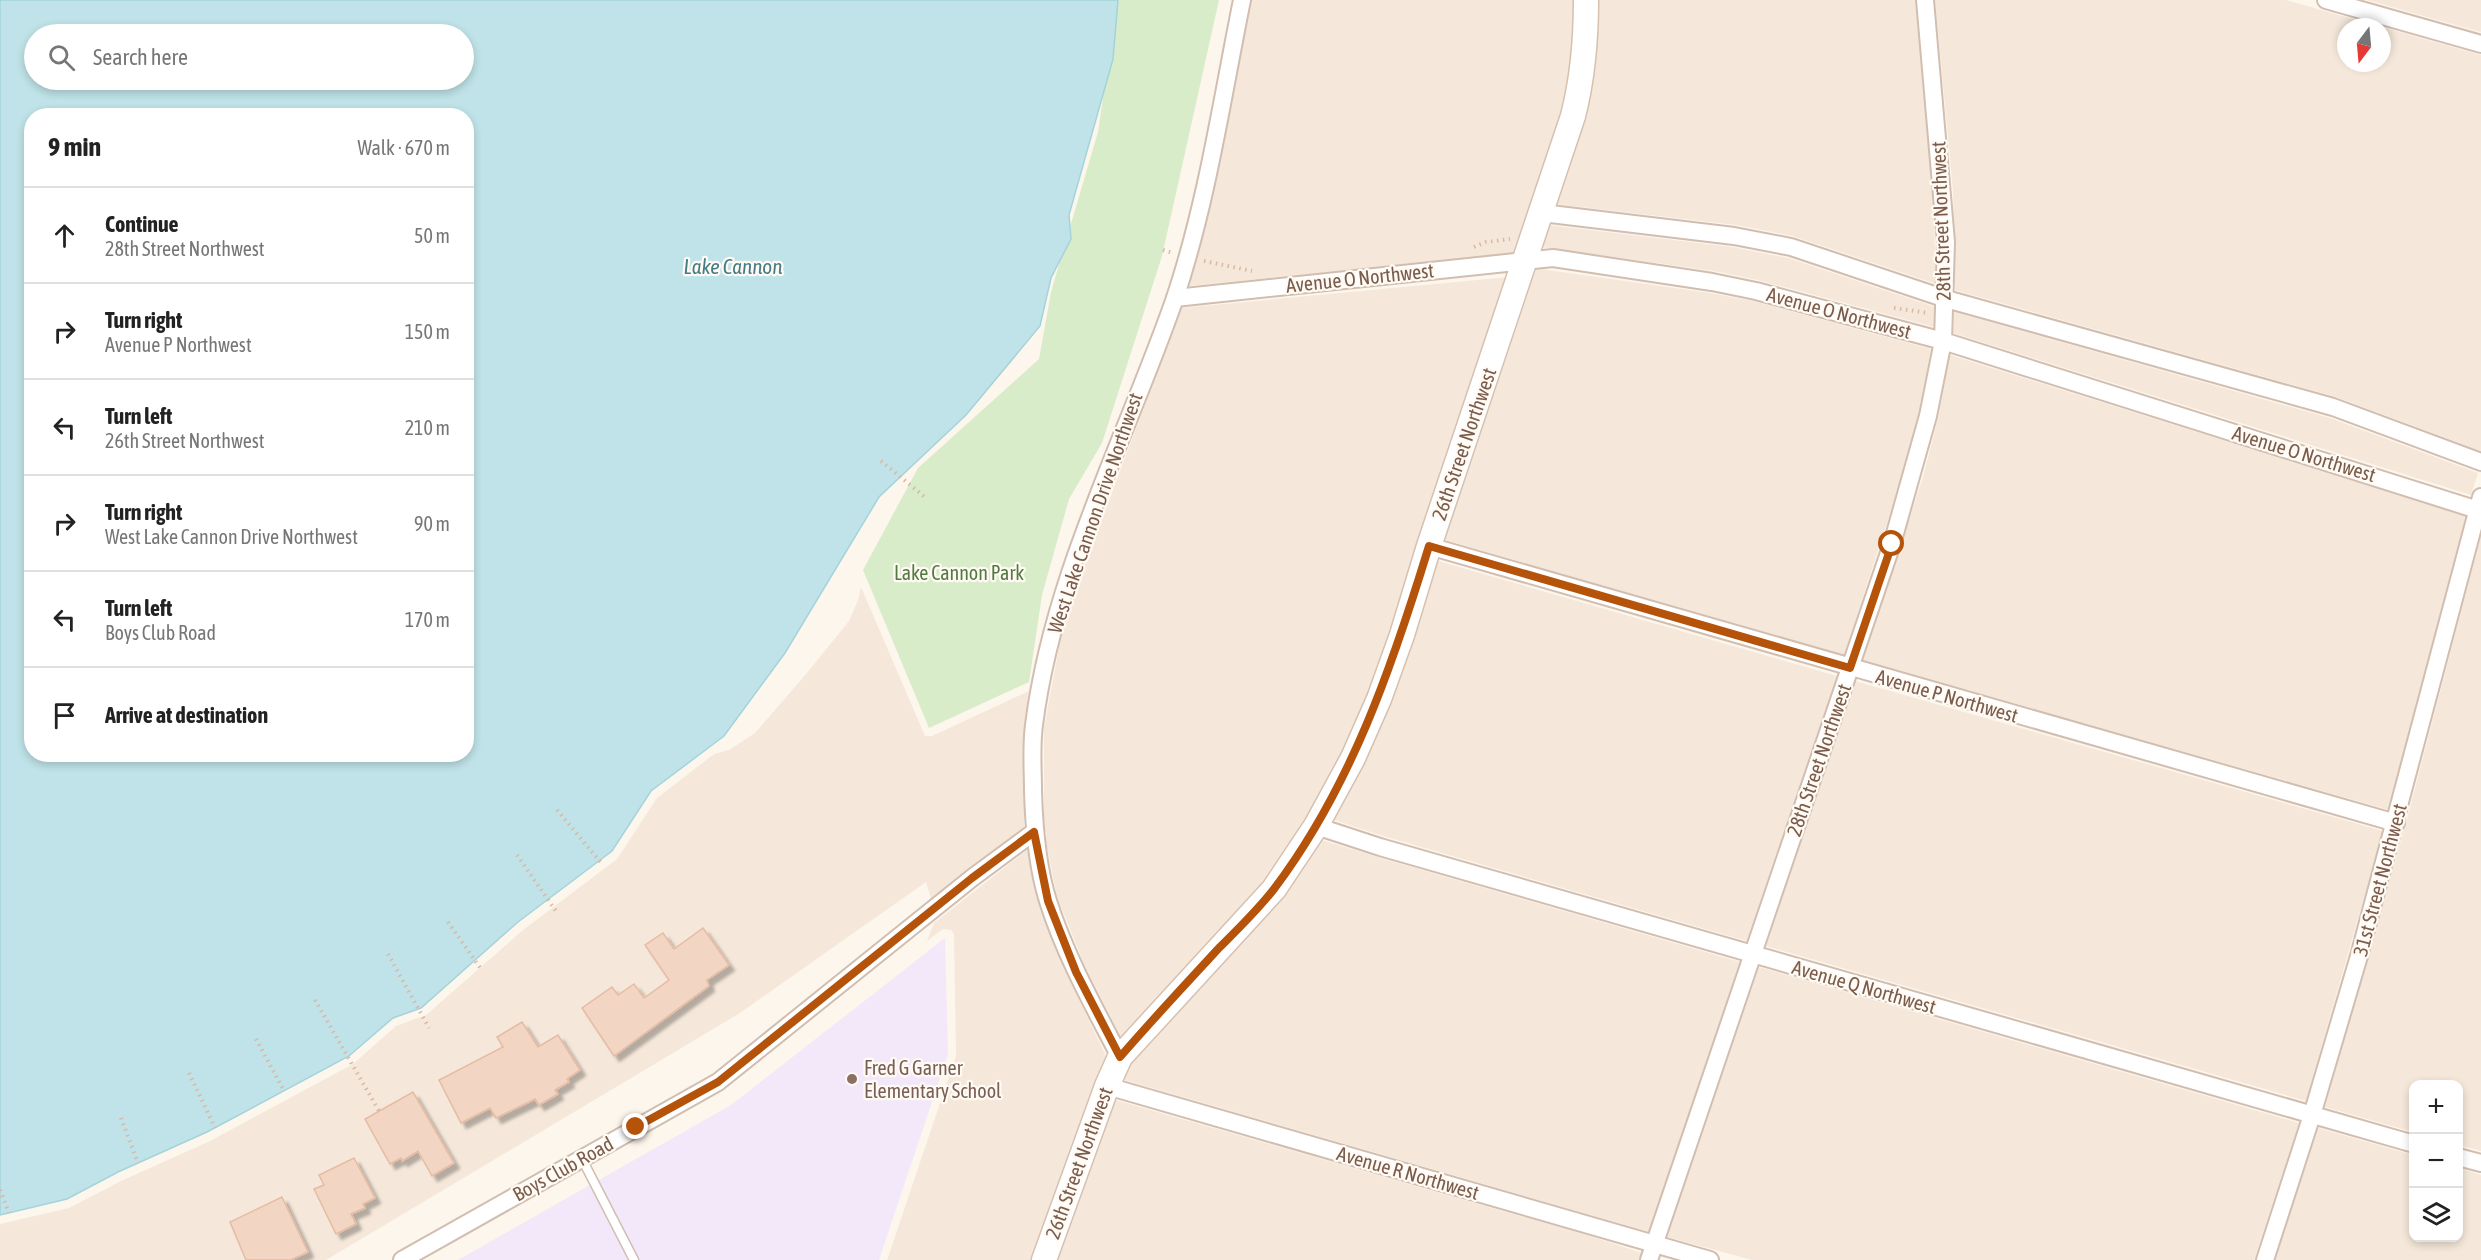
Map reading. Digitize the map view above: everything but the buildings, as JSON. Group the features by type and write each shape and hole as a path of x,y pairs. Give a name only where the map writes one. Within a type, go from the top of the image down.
{"street":[{"name":"West Lake Cannon Drive Northwest","path":"1120,1057 1076,972 1048,901 1034,832 1034,727 1051,640 1085,530 1175,298 1206,182 1242,0"},
{"name":"26th Street Northwest","path":"1044,1260 1107,1086 1120,1057 1264,901 1316,826 1353,758 1379,699 1542,213 1580,90 1586,43 1586,0"},
{"name":"28th Street Northwest","path":"1652,1252 1850,668 1914,474 1928,416 1943,341 1946,242 1925,0"},
{"path":"2326,0 2481,44"},
{"path":"1542,213 1734,236 1791,247 1946,299 2333,407 2481,462"},
{"name":"Avenue O Northwest","path":"1175,298 1553,258 1712,282 1756,291 1943,341 2480,506"},
{"name":"31st Street Northwest","path":"2265,1260 2312,1115 2396,823 2480,506"},
{"name":"Avenue P Northwest","path":"1429,546 2396,823"},
{"name":"Avenue Q Northwest","path":"1316,826 1380,847 2409,1143"},
{"name":"Boys Club Road","path":"402,1260 718,1082 972,878 1034,832"},
{"name":"Avenue R Northwest","path":"1107,1086 1652,1252 1710,1260"},
{"path":"2463,1158 2481,1163"}],"lane":[{"path":"582,1160 634,1260"}],"path":[{"path":"881,461 926,498"},
{"path":"557,810 602,864"},
{"path":"517,855 558,914"},
{"path":"447,922 481,969"},
{"path":"388,954 429,1028"},
{"path":"315,1000 379,1111"},
{"path":"256,1039 284,1091"},
{"path":"189,1073 215,1128"},
{"path":"121,1118 138,1163"},
{"path":"0,1190 9,1213"}],"shaded area":[{"path":"1252,0 1576,0 1570,89 1518,254 1188,286 1215,184"},
{"path":"1596,0 1915,0 1933,194 1936,284 1793,236 1736,225 1555,204"},
{"path":"1935,0 2286,0 2349,18 2337,18 2337,72 2391,72 2391,30 2481,55 2481,451 2336,397 1955,290 1953,191"},
{"path":"2367,0 2481,0 2481,32 2434,19"},
{"path":"1548,225 1732,247 1788,258 1935,307 1934,327 1758,280 1714,271 1541,247"},
{"path":"1534,268 1753,301 1931,349 1919,414 1904,471 1844,655 1442,539 1531,275 1534,274"},
{"path":"1509,277 1370,695 1344,753 1307,821 1267,882 1122,1039 1085,966 1057,897 1045,837 1047,834 1044,828 1044,728 1060,642 1077,586 1181,308"},
{"path":"1954,312 2330,418 2478,473 2471,495 1953,333"},
{"path":"1950,355 2466,516 2389,810 1863,660 1923,477 1938,419"},
{"path":"2481,535 2481,1151 2463,1146 2463,1080 2409,1080 2409,1131 2325,1107 2408,815"},
{"path":"1435,560 1837,676 1747,941 1331,819"},
{"path":"861,587 925,736 932,736 1029,691 1024,726 1024,827 931,899 926,882 740,1013 326,1260 0,1260 0,1224 69,1208 121,1181 210,1141 353,1064 396,1026 426,1015 523,930 617,859 657,798 714,754 729,750 755,733 849,621"},
{"path":"1855,681 2383,831 2306,1101 1766,946"},
{"path":"1319,839 1740,962 1649,1232 1121,1079 1127,1065 1133,1061 1132,1058"},
{"path":"1027,850 1039,906 1068,977 1108,1060 1034,1260 887,1260 956,1056 954,934 951,930 943,929 927,941 934,923"},
{"name":"Fred G Garner Elementary School","path":"945,938 948,1054 879,1260 458,1260 731,1105"},
{"path":"1759,967 2299,1123 2254,1260 1752,1260 1667,1237"},
{"path":"1112,1099 1590,1236 1642,1253 1639,1260 1055,1260"},
{"path":"2318,1128 2409,1154 2409,1242 2463,1242 2463,1169 2481,1175 2481,1260 2275,1260"}],"green space":[{"name":"Lake Cannon Park","path":"1117,0 1219,0 1162,256 1102,443 1069,499 1042,595 1029,682 929,728 863,570 918,468 1039,359 1051,292 1098,132"}],"water":[{"name":"Lake Cannon","path":"0,0 1118,0 1113,59 1069,215 1071,239 1051,278 1040,326 966,415 879,497 785,653 724,736 651,791 612,851 518,922 421,1008 393,1018 349,1056 207,1132 118,1172 67,1199 0,1215"}],"place":[{"name":"Fred G Garner Elementary School","path":"852,1079"}],"route":[{"path":"636,1127 718,1082 972,878 1034,832 1048,901 1076,972 1120,1057 1264,901 1316,826 1353,758 1379,699 1402,635 1429,546 1518,574 1850,668 1892,544"}]}
